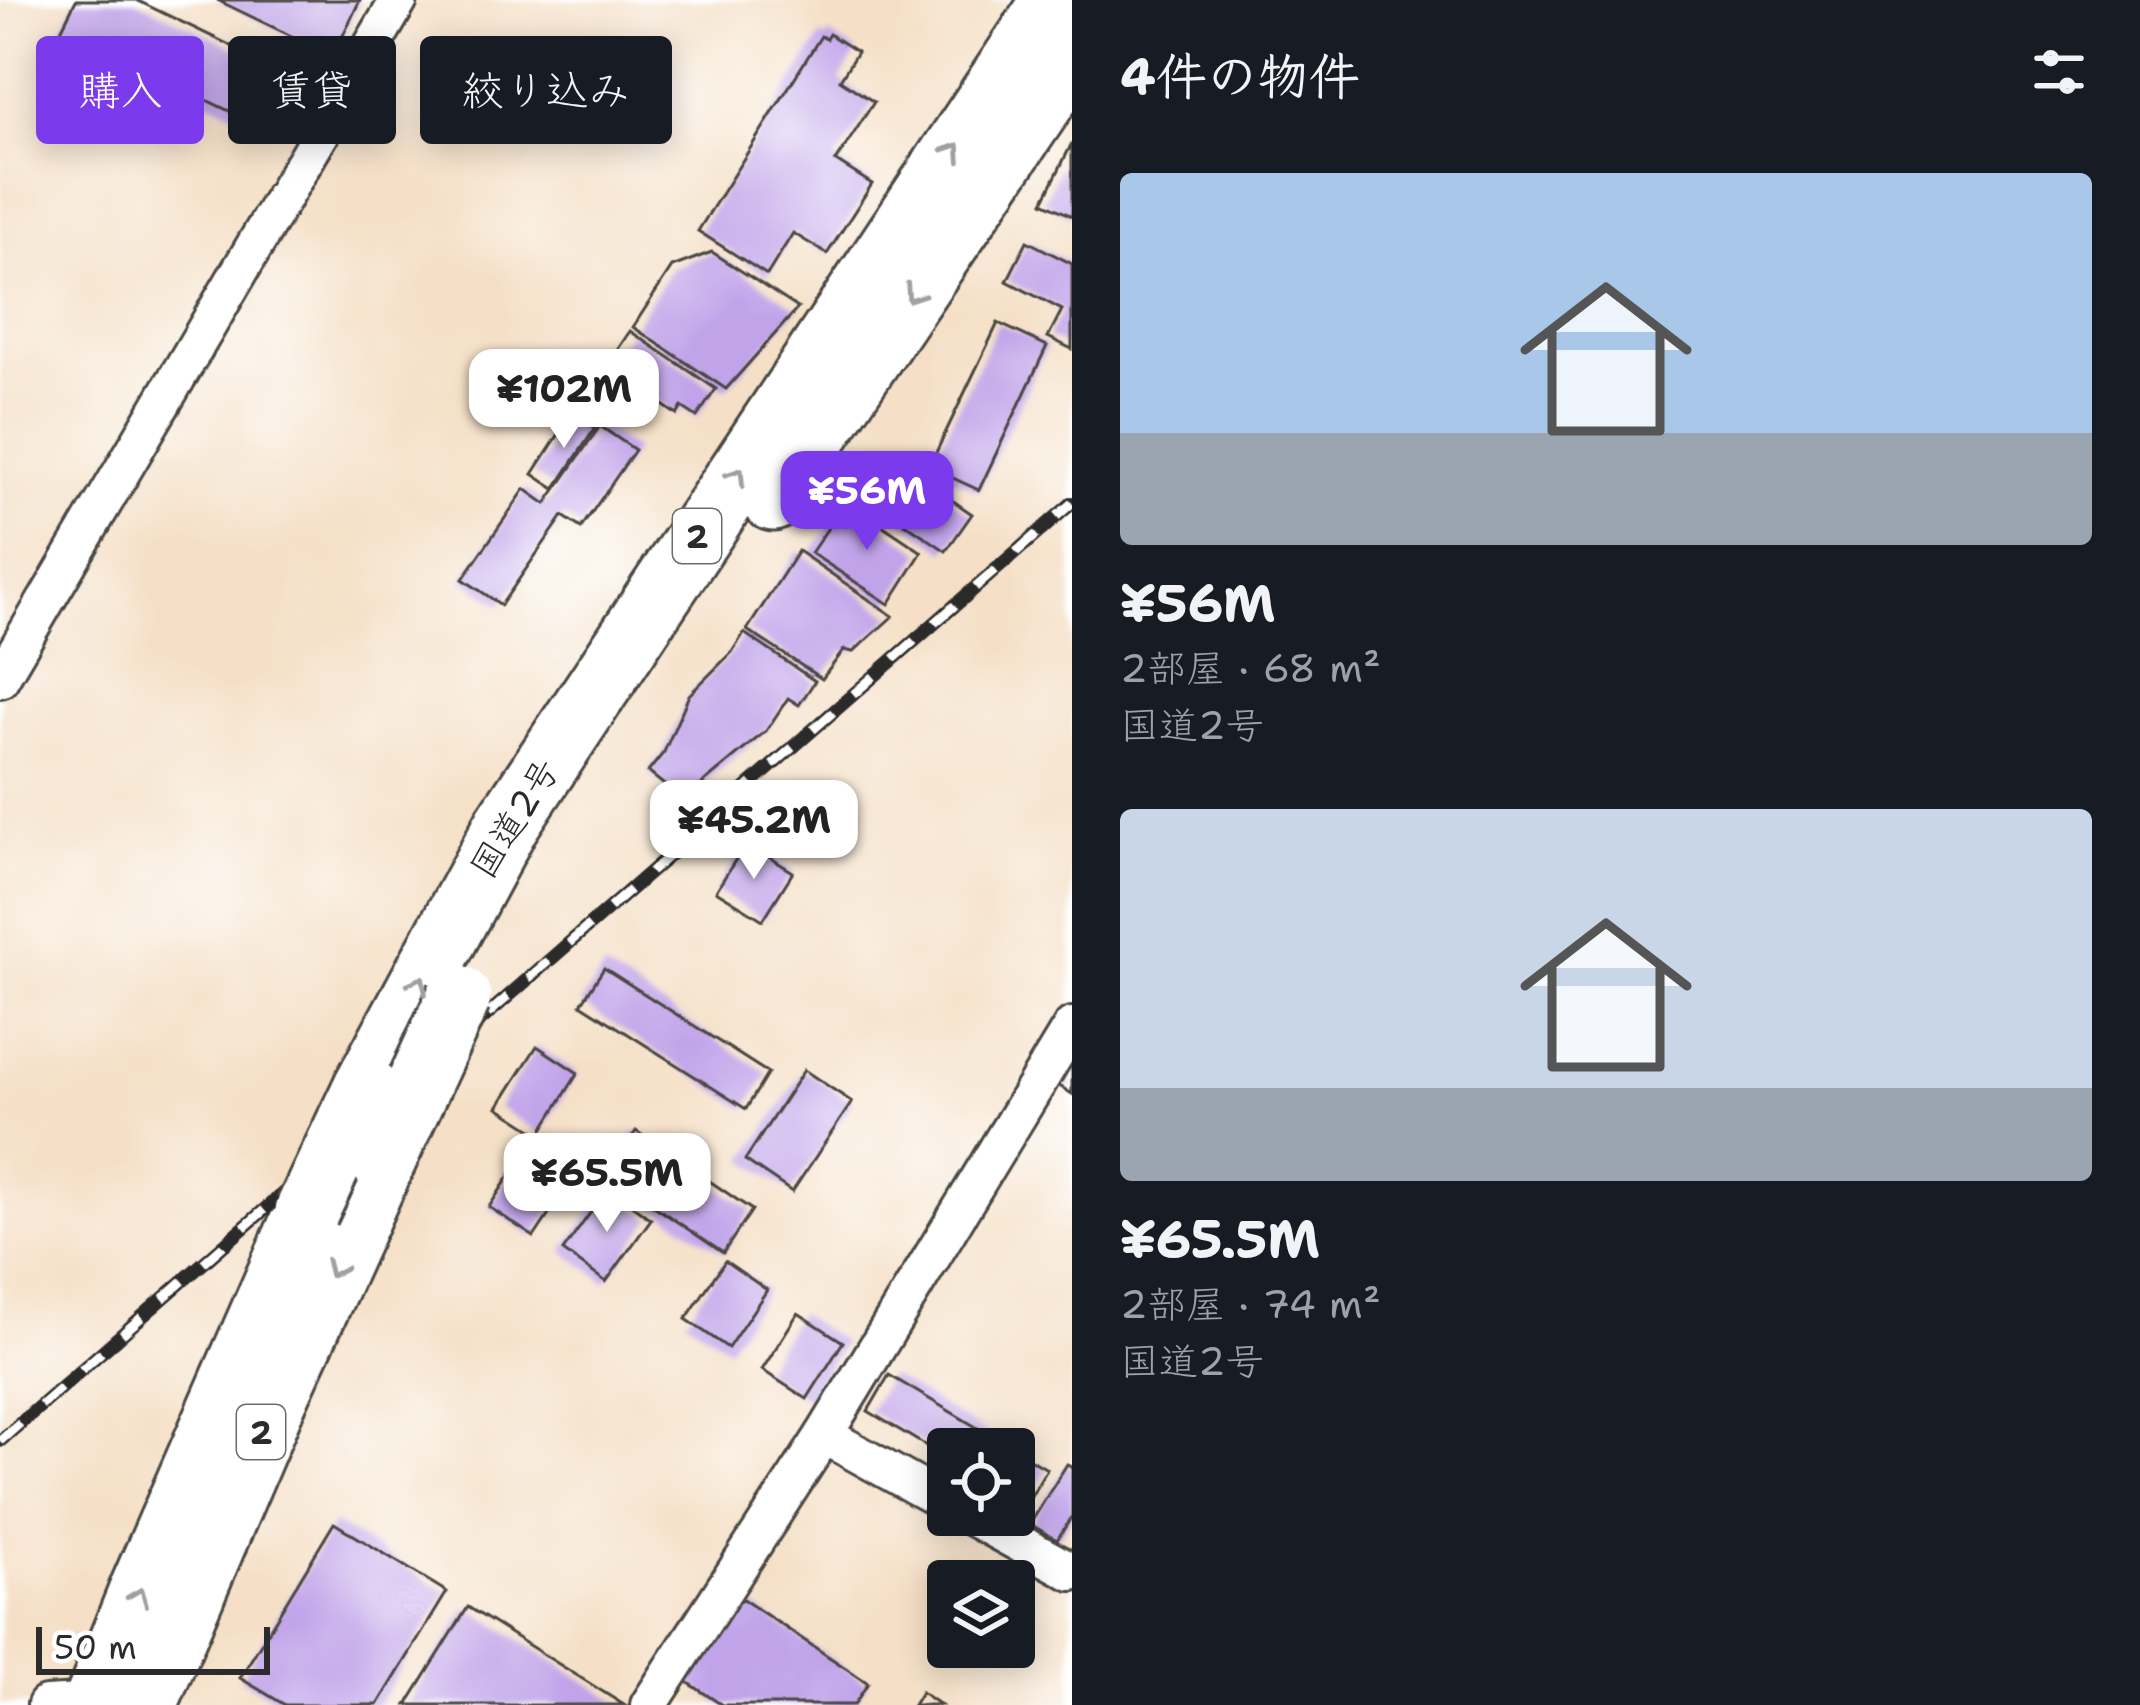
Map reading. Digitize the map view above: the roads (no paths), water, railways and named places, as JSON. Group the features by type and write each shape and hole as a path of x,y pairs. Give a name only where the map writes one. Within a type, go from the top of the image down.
{"highway":[{"name":"国道2号","path":"97,1704 142,1586 307,1211 365,1088 507,824 1055,0"},
{"name":"国道2号","path":"97,1704 273,1404 459,997 543,842 1072,58"}],"street":[{"path":"0,679 399,0"},
{"path":"649,1705 824,1435 1072,1026"},
{"path":"824,1435 927,1492"},
{"path":"1006,1536 1072,1572"}],"railway":[{"path":"0,1441 1072,503"}]}
